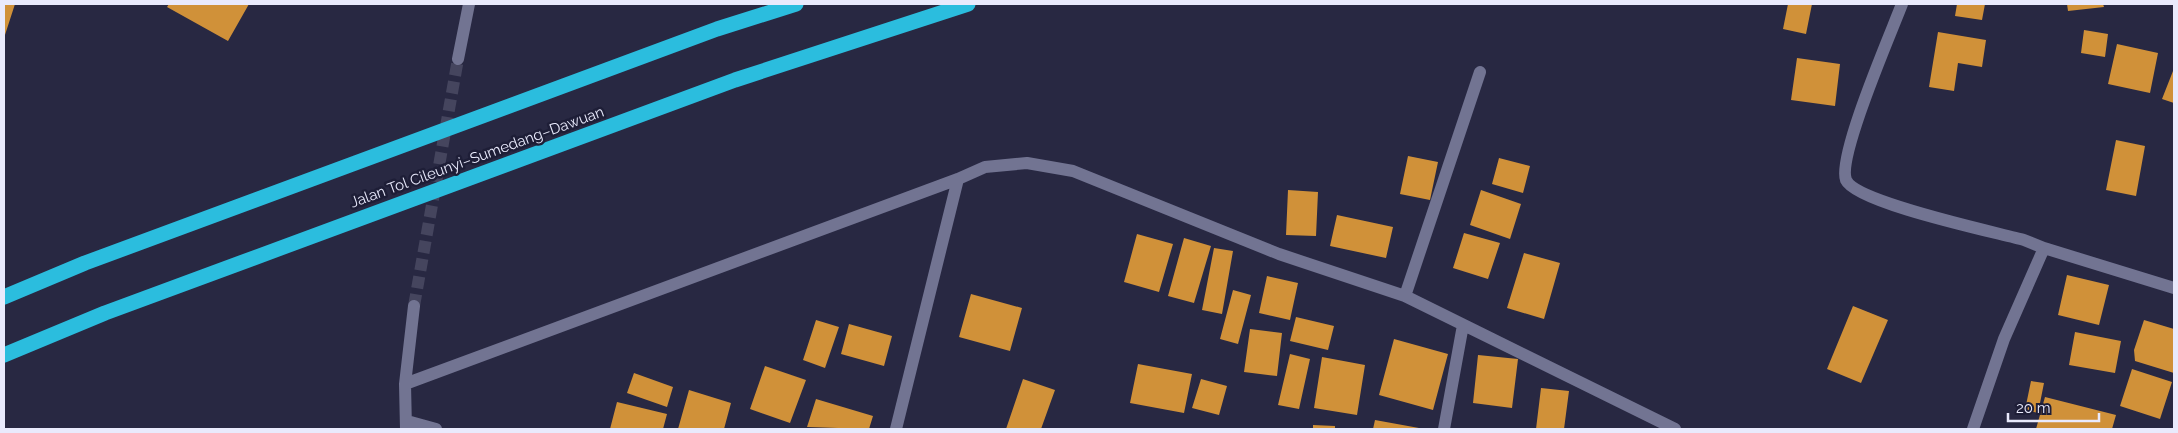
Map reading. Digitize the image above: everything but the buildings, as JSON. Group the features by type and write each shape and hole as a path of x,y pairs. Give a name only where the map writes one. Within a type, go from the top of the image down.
{"highway":[{"path":"4,297 150,239 717,30 796,4"},
{"name":"Jalan Tol Cileunyi–Sumedang–Dawuan","path":"4,355 105,313 726,84 968,4"}],"street":[{"path":"458,59 469,4"},
{"path":"1902,4 1851,139 1845,167 1846,180 1852,188 1892,206 2024,240 2044,248 2174,288"},
{"path":"1405,296 1480,72"},
{"path":"405,384 958,179 985,167 1027,163 1073,171 1279,254 1405,296 1675,429"},
{"path":"896,429 958,179"},
{"path":"1973,429 2004,339 2044,248"},
{"path":"414,306 405,384 407,425 436,429"},
{"path":"1444,429 1463,325"}],"tunnel":[{"path":"414,306 458,59"}]}
